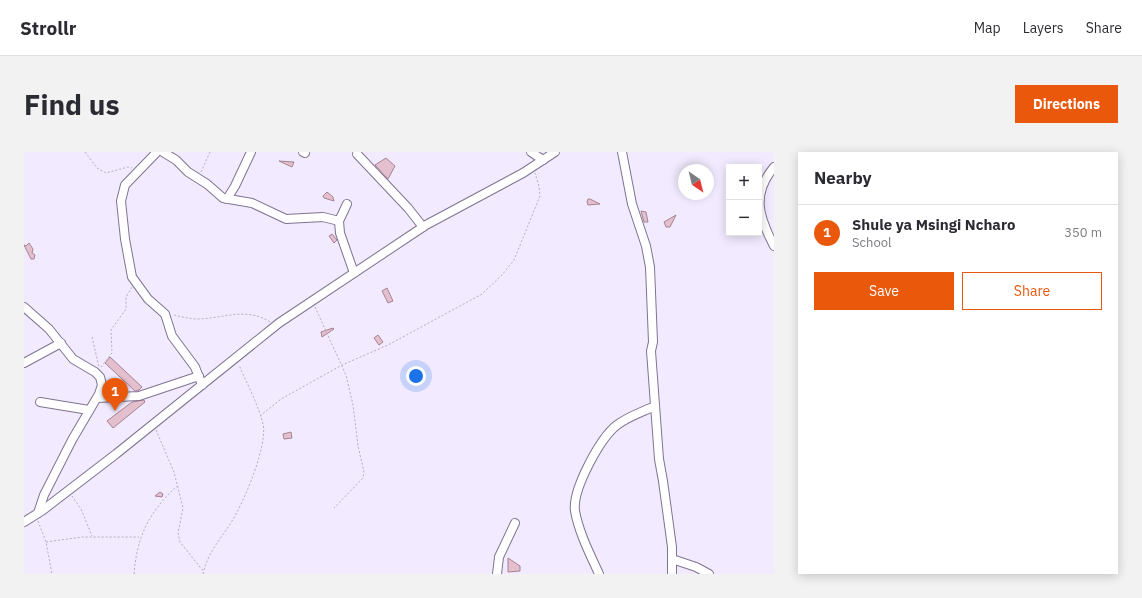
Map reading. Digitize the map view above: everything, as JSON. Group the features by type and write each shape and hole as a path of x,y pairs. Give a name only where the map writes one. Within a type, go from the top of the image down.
{"street":[{"path":"157,152 125,185 121,201 125,239 132,277 148,299 163,311 168,320 172,336 194,367 202,385"},
{"path":"163,152 176,160 188,172 207,184 219,197 252,203 286,219 323,217 339,221"},
{"path":"227,199 235,186 251,152"},
{"path":"531,152 543,160"},
{"path":"24,522 69,490 202,385 236,356 312,300 423,227 532,167 555,152"},
{"path":"622,152 632,204 646,246 650,266 653,342 652,351 658,459 664,481 672,547 672,574"},
{"path":"357,154 404,203 423,227"},
{"path":"774,167 767,176 761,190 759,204 762,222 774,246"},
{"path":"347,204 339,221 340,233 354,272"},
{"path":"24,307 49,329 73,359 95,372 100,377 102,385 97,398 89,410 44,495 37,514"},
{"path":"24,363 61,343"},
{"path":"97,398 139,396 199,376"},
{"path":"40,402 89,410"},
{"path":"599,574 579,527 575,510 575,501 581,483 592,458 616,426 630,416 655,406"},
{"path":"497,574 499,558 515,523"},
{"path":"672,559 696,567 709,574"}],"path":[{"path":"85,152 97,168 106,173 128,167 138,171"},
{"path":"198,178 210,152"},
{"path":"260,416 281,399 342,365 388,345 482,294 502,275 514,260 540,196 539,186 532,167"},
{"path":"92,338 100,369 112,353 111,330 126,309 126,297 135,282"},
{"path":"312,300 342,365 350,390 358,446 364,472 363,478 334,508"},
{"path":"163,311 191,319 248,314 258,316 275,326"},
{"path":"203,573 208,557 238,511 247,490 263,441 263,425 236,356"},
{"path":"153,424 174,472 183,508 178,533 180,542 203,573"},
{"path":"134,574 140,537 146,524 163,499 177,486"},
{"path":"69,490 80,509 92,536"},
{"path":"37,514 46,542 52,574"},
{"path":"46,542 66,538 92,536 140,537"}],"building":[{"path":"386,158 395,166 388,179 375,165"},
{"path":"279,161 294,162 292,167"},
{"path":"327,192 333,197 334,201 324,198 323,196"},
{"path":"588,199 590,199 600,204 588,205"},
{"path":"641,211 646,212 648,222 644,222"},
{"path":"676,215 670,227 666,227 664,222"},
{"path":"332,234 337,240 334,243 329,236"},
{"path":"29,243 33,249 32,253 35,255 34,259 31,259 24,245 26,246"},
{"path":"387,288 393,301 388,303 382,291"},
{"path":"334,329 322,337 321,332"},
{"path":"378,335 383,342 379,345 374,338"},
{"path":"110,357 142,387 139,390 135,391 105,363"},
{"path":"144,400 145,402 113,428 107,421 132,402"},
{"path":"291,432 292,438 284,439 283,434"},
{"path":"160,492 163,494 162,497 155,496"},
{"path":"508,558 520,566 520,571 508,572"}],"place":[{"name":"Shule ya Msingi Ncharo","path":"115,411"}]}
